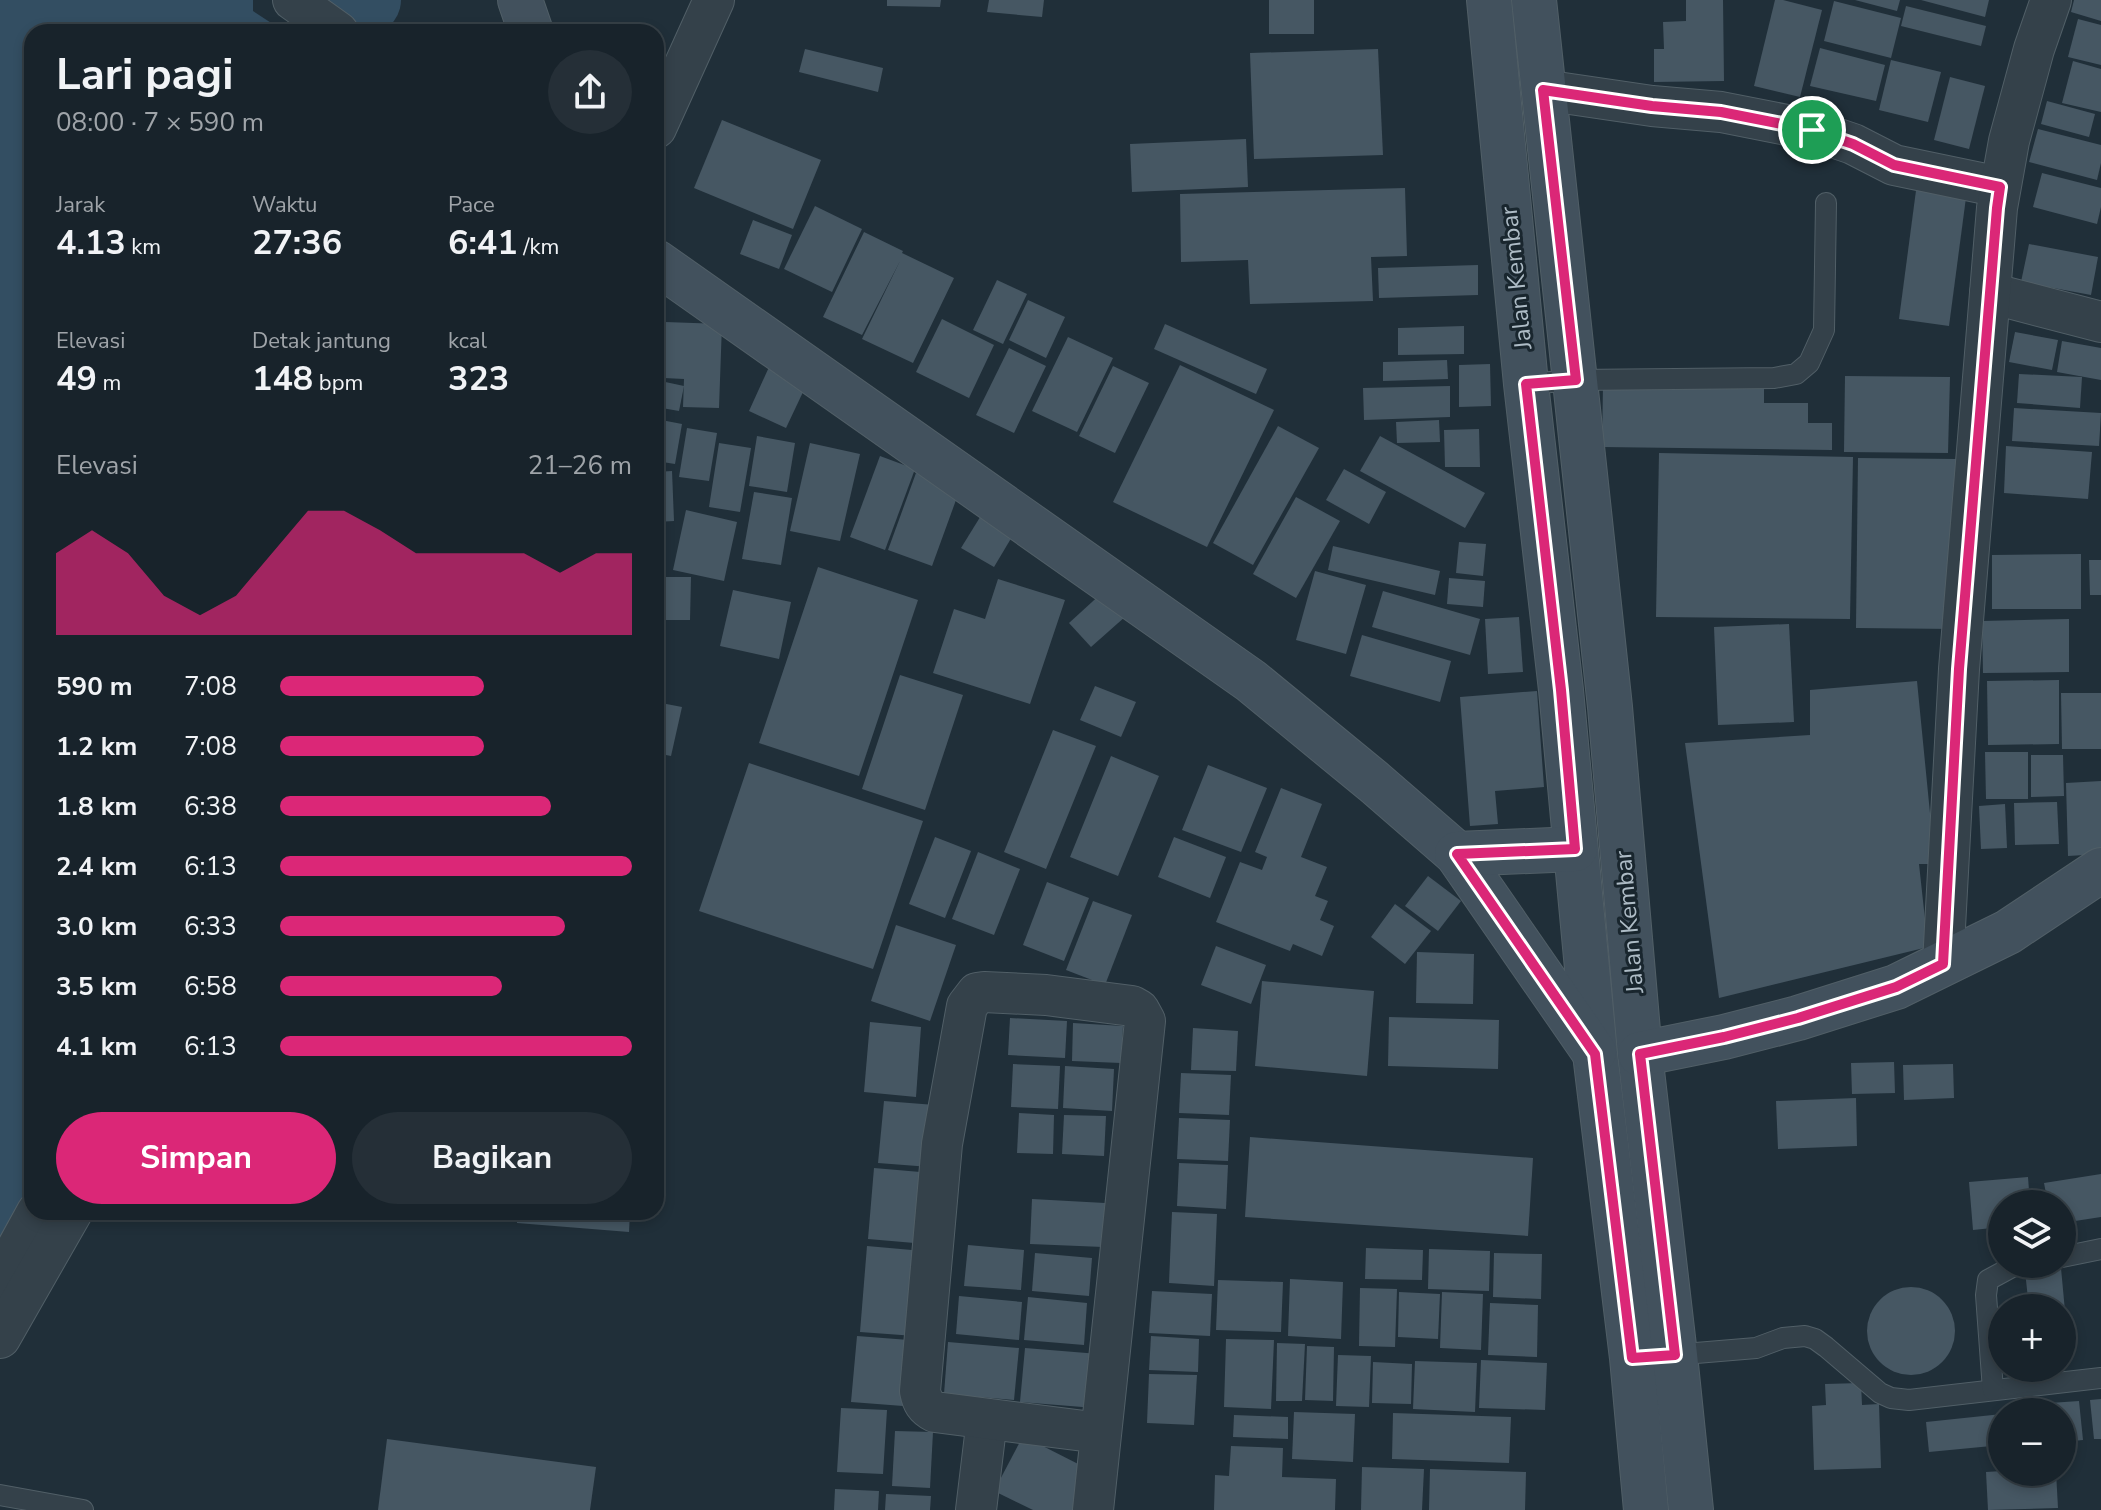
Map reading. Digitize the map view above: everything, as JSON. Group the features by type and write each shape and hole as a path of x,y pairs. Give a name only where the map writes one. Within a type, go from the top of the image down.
{"main road":[{"path":"520,0 528,24"},
{"name":"Jalan Kembar","path":"1489,0 1526,384 1561,690 1595,1054 1632,1358 1646,1510"},
{"name":"Jalan Kembar","path":"1534,0 1610,707 1640,1054 1687,1354 1691,1510"},
{"path":"664,268 1251,681 1374,782 1457,854 1595,1054"},
{"path":"1457,854 1575,849"},
{"path":"1640,1054 1798,1018 1896,987 2008,932 2101,870"}],"street":[{"path":"664,110 714,0"},
{"path":"1943,964 1959,669 1997,208 2009,141 2051,0"},
{"path":"1543,90 1652,106 1721,112 1812,130 1853,144 1894,165 2000,187"},
{"path":"1990,293 2101,322"},
{"path":"1093,1510 1145,1021 1139,1010 1132,1006 1046,995 977,993 967,1006 942,1144 920,1391 924,1405 935,1412 1100,1433"},
{"path":"0,1279 33,1220"},
{"path":"0,1338 67,1220"},
{"path":"976,1510 987,1419"}],"lane":[{"path":"1526,384 1576,380 1774,378 1796,374 1809,363 1824,330 1826,203"},
{"path":"2076,1254 2101,1249"},
{"path":"1992,1278 1988,1280 1986,1295 1993,1390"},
{"path":"1632,1358 1756,1348 1797,1336 1815,1339 1880,1393 1909,1400 2101,1378"},
{"path":"0,1495 83,1510"}],"water":[{"path":"0,0 253,0 253,11 273,24 24,24 24,1197 0,1240"}],"building":[{"path":"887,0 941,0 940,7 887,6"},
{"path":"989,0 1044,0 1042,17 987,12"},
{"path":"1269,0 1314,0 1314,34 1269,34"},
{"path":"1686,0 1723,0 1724,81 1654,82 1654,49 1664,49 1663,22 1686,21"},
{"path":"1775,0 1822,10 1800,97 1754,86"},
{"path":"1855,0 1900,0 1897,11"},
{"path":"1921,0 1989,0 1985,17"},
{"path":"2074,0 2101,0 2101,21 2071,12"},
{"path":"1834,1 1901,18 1891,58 1824,41"},
{"path":"1906,6 1986,26 1981,46 1901,26"},
{"path":"2078,19 2101,25 2101,65 2068,57"},
{"path":"1820,48 1885,65 1876,101 1810,86"},
{"path":"805,49 883,68 878,92 799,72"},
{"path":"1378,49 1383,155 1254,159 1250,53"},
{"path":"1891,60 1941,72 1928,122 1879,110"},
{"path":"2073,61 2101,69 2101,112 2062,103"},
{"path":"1950,77 1985,86 1969,149 1934,140"},
{"path":"2047,101 2095,114 2089,137 2041,124"},
{"path":"722,120 821,160 793,229 694,188"},
{"path":"2038,129 2101,145 2097,180 2029,162"},
{"path":"1246,139 1248,187 1132,192 1130,144"},
{"path":"2042,173 2101,188 2097,224 2033,207"},
{"path":"1917,183 1967,190 1949,326 1899,319"},
{"path":"1405,188 1407,256 1371,257 1373,301 1250,304 1248,260 1181,262 1180,194"},
{"path":"815,206 862,229 832,292 784,269"},
{"path":"753,220 792,235 779,269 740,254"},
{"path":"864,232 954,278 913,363 862,339 900,261 862,335 823,317"},
{"path":"2029,244 2098,257 2091,295 2021,282"},
{"path":"1478,265 1478,295 1379,298 1378,268"},
{"path":"997,280 1027,294 1003,344 973,330"},
{"path":"1028,300 1065,317 1046,358 1009,340"},
{"path":"942,319 994,345 969,398 916,372"},
{"path":"665,322 722,324 719,408 683,407 684,379 664,378"},
{"path":"1165,324 1267,369 1256,394 1154,349"},
{"path":"1464,326 1464,354 1398,355 1398,328"},
{"path":"2015,332 2058,340 2052,370 2009,362"},
{"path":"1068,337 1113,358 1077,432 1032,411"},
{"path":"2062,341 2101,348 2101,380 2057,372"},
{"path":"1009,348 1046,366 1014,433 976,415"},
{"path":"774,356 812,373 786,428 749,411"},
{"path":"1447,360 1448,379 1383,381 1383,362"},
{"path":"1490,364 1491,406 1459,407 1459,365"},
{"path":"1180,365 1274,410 1207,547 1113,502"},
{"path":"1113,366 1149,383 1115,453 1079,436"},
{"path":"2019,374 2082,377 2080,408 2017,403"},
{"path":"1845,376 1950,377 1948,453 1844,452"},
{"path":"664,382 684,386 679,411 664,408"},
{"path":"1603,384 1764,386 1764,403 1808,403 1808,423 1832,423 1832,450 1602,447"},
{"path":"1450,386 1450,417 1364,420 1363,388"},
{"path":"2014,408 2101,413 2099,446 2012,441"},
{"path":"1439,420 1440,442 1397,443 1396,422"},
{"path":"664,421 682,424 675,464 664,462"},
{"path":"1278,426 1319,448 1253,565 1213,543"},
{"path":"687,428 717,433 709,481 679,477"},
{"path":"1479,429 1480,467 1445,467 1444,430"},
{"path":"757,436 795,443 787,492 749,486"},
{"path":"1380,436 1485,493 1465,528 1360,471"},
{"path":"719,443 751,448 740,512 709,507"},
{"path":"810,443 860,454 840,541 790,531"},
{"path":"2006,446 2092,452 2088,499 2004,493"},
{"path":"1659,453 1853,457 1850,619 1656,617"},
{"path":"880,456 915,469 885,550 850,537"},
{"path":"1858,458 1957,459 1955,629 1856,628"},
{"path":"1344,469 1386,492 1369,524 1326,500"},
{"path":"672,471 674,521 664,522 664,472"},
{"path":"916,473 960,489 932,566 888,550"},
{"path":"754,492 792,498 781,565 742,559"},
{"path":"1296,497 1340,521 1296,598 1253,574"},
{"path":"990,501 1022,520 994,567 961,548"},
{"path":"686,510 737,522 724,581 673,570"},
{"path":"1459,542 1486,544 1483,576 1456,573"},
{"path":"1333,546 1440,571 1435,595 1328,570"},
{"path":"2081,554 2081,609 1992,609 1992,555"},
{"path":"2089,560 2101,560 2101,595 2090,595"},
{"path":"818,567 918,600 859,776 759,743"},
{"path":"1315,571 1366,585 1346,654 1296,640"},
{"path":"664,577 691,577 690,620 664,620"},
{"path":"1449,578 1485,581 1483,607 1447,604"},
{"path":"998,579 1065,600 1030,704 933,673 954,609 985,619"},
{"path":"733,590 791,602 779,659 720,646"},
{"path":"1104,591 1126,616 1091,647 1069,623"},
{"path":"1383,591 1480,619 1470,655 1372,627"},
{"path":"1519,617 1523,672 1488,674 1485,619"},
{"path":"2069,619 2069,672 1983,673 1982,621"},
{"path":"1789,624 1794,722 1718,725 1714,627"},
{"path":"1362,635 1451,661 1440,702 1350,676"},
{"path":"900,675 963,695 925,810 862,789"},
{"path":"2059,680 2059,744 1988,745 1987,681"},
{"path":"1917,681 1935,864 1919,864 1928,947 1719,998 1685,743 1810,735 1810,690"},
{"path":"1095,686 1136,702 1121,737 1080,720"},
{"path":"1537,691 1544,787 1495,791 1498,824 1470,826 1460,697"},
{"path":"2061,693 2101,693 2101,749 2062,749"},
{"path":"664,704 682,707 671,756 664,755"},
{"path":"1053,730 1096,746 1046,869 1004,852"},
{"path":"1985,752 2028,752 2028,799 1986,799"},
{"path":"2031,755 2063,755 2064,796 2031,797"},
{"path":"1111,756 1159,776 1118,876 1070,857"},
{"path":"749,763 923,821 873,969 699,911"},
{"path":"1208,765 1267,788 1241,852 1182,830"},
{"path":"2101,781 2101,854 2068,856 2066,783"},
{"path":"1281,788 1322,804 1301,857 1327,867 1315,896 1328,901 1320,920 1334,926 1322,956 1293,944 1290,951 1216,922 1240,862 1262,870 1267,857 1255,852"},
{"path":"2057,802 2059,844 2015,845 2014,803"},
{"path":"2005,804 2007,848 1981,849 1979,806"},
{"path":"935,837 971,851 945,918 909,904"},
{"path":"1174,837 1226,857 1210,898 1158,877"},
{"path":"978,852 1020,869 994,935 952,919"},
{"path":"1428,876 1461,901 1438,931 1405,906"},
{"path":"1047,882 1089,898 1064,961 1023,945"},
{"path":"1093,901 1132,915 1105,985 1066,970"},
{"path":"1395,904 1431,931 1405,964 1371,937"},
{"path":"896,925 956,945 930,1021 871,1001"},
{"path":"1216,946 1266,965 1251,1004 1201,985"},
{"path":"1417,952 1474,954 1473,1004 1416,1003"},
{"path":"1262,981 1374,991 1367,1076 1255,1066"},
{"path":"1389,1017 1499,1020 1498,1069 1388,1066"},
{"path":"1010,1018 1067,1021 1065,1058 1008,1055"},
{"path":"870,1022 921,1027 916,1097 864,1092"},
{"path":"1073,1023 1123,1026 1121,1063 1072,1061"},
{"path":"1193,1028 1238,1031 1236,1071 1191,1070"},
{"path":"1894,1062 1895,1093 1852,1094 1851,1063"},
{"path":"1013,1064 1060,1066 1058,1109 1011,1107"},
{"path":"1953,1064 1954,1098 1904,1100 1903,1065"},
{"path":"1065,1066 1114,1069 1112,1111 1063,1108"},
{"path":"1181,1073 1231,1075 1229,1115 1179,1113"},
{"path":"1856,1098 1857,1146 1778,1149 1776,1101"},
{"path":"884,1101 935,1105 930,1167 878,1163"},
{"path":"1019,1113 1054,1115 1053,1154 1017,1153"},
{"path":"1064,1115 1106,1116 1104,1156 1062,1154"},
{"path":"1179,1118 1230,1120 1228,1161 1177,1159"},
{"path":"1250,1137 1533,1158 1528,1236 1245,1217"},
{"path":"1179,1163 1228,1165 1226,1209 1177,1206"},
{"path":"874,1168 932,1173 926,1244 868,1239"},
{"path":"2101,1174 2101,1217 2076,1221 2076,1190 2045,1190 2044,1183"},
{"path":"2028,1177 2029,1190 1988,1190 1988,1228 1973,1230 1969,1182"},
{"path":"1032,1199 1105,1203 1103,1247 1030,1244"},
{"path":"1172,1212 1217,1214 1214,1286 1169,1283"},
{"path":"517,1220 630,1220 629,1232 517,1223"},
{"path":"968,1245 1024,1250 1021,1290 964,1286"},
{"path":"867,1246 923,1251 915,1336 860,1332"},
{"path":"1366,1248 1423,1250 1422,1280 1365,1279"},
{"path":"1429,1249 1490,1251 1489,1291 1428,1289"},
{"path":"1035,1253 1092,1258 1089,1296 1032,1291"},
{"path":"1494,1253 1542,1254 1541,1299 1493,1297"},
{"path":"2026,1278 2062,1278 2063,1294 2027,1294"},
{"path":"1290,1279 1343,1282 1341,1339 1288,1336"},
{"path":"1218,1280 1283,1282 1281,1332 1216,1330"},
{"path":"1911,1287 1936,1294 1948,1306 1955,1331 1948,1356 1936,1368 1911,1375 1886,1368 1874,1356 1867,1331 1874,1306 1886,1294"},
{"path":"1360,1288 1397,1289 1395,1347 1359,1346"},
{"path":"1152,1291 1212,1294 1210,1336 1149,1333"},
{"path":"1399,1292 1440,1294 1438,1339 1398,1337"},
{"path":"1442,1292 1483,1294 1481,1350 1440,1348"},
{"path":"959,1296 1022,1302 1019,1340 956,1334"},
{"path":"1028,1297 1087,1303 1084,1345 1024,1340"},
{"path":"1490,1303 1538,1305 1537,1357 1488,1355"},
{"path":"857,1336 909,1340 903,1406 851,1402"},
{"path":"1151,1336 1199,1339 1198,1372 1149,1370"},
{"path":"1226,1339 1274,1340 1271,1409 1224,1407"},
{"path":"948,1342 1019,1348 1014,1400 944,1394"},
{"path":"1277,1343 1305,1344 1302,1401 1276,1401"},
{"path":"1307,1346 1334,1347 1333,1401 1305,1400"},
{"path":"1025,1348 1099,1354 1095,1408 1020,1402"},
{"path":"1338,1355 1371,1356 1369,1407 1336,1406"},
{"path":"1481,1360 1547,1363 1545,1410 1479,1408"},
{"path":"1415,1361 1477,1363 1475,1412 1413,1409"},
{"path":"1373,1362 1412,1364 1411,1404 1372,1403"},
{"path":"1149,1374 1197,1375 1194,1425 1147,1423"},
{"path":"1861,1383 1862,1405 1879,1404 1881,1468 1814,1470 1812,1406 1826,1405 1825,1384"},
{"path":"2101,1399 2101,1439 2094,1439 2090,1400"},
{"path":"2076,1401 2079,1401 2083,1440 2076,1441"},
{"path":"841,1408 887,1410 883,1474 837,1472"},
{"path":"1294,1412 1355,1414 1353,1462 1292,1459"},
{"path":"1393,1413 1511,1417 1509,1463 1392,1459"},
{"path":"1234,1415 1288,1417 1288,1439 1233,1437"},
{"path":"1988,1415 1988,1446 1929,1452 1926,1422"},
{"path":"895,1431 933,1432 930,1488 892,1486"},
{"path":"1023,1436 1092,1471 1072,1510 1033,1510 994,1491"},
{"path":"387,1439 596,1467 590,1510 378,1510"},
{"path":"1231,1446 1283,1448 1282,1477 1336,1479 1335,1510 1214,1510 1215,1475 1229,1476"},
{"path":"1362,1467 1424,1469 1422,1510 1361,1510"},
{"path":"1430,1469 1526,1472 1525,1510 1429,1510"},
{"path":"1986,1472 1988,1486 2057,1486 2058,1508 1988,1510"},
{"path":"835,1489 879,1491 878,1510 834,1510"},
{"path":"886,1494 931,1496 930,1510 885,1510"}],"waterway":[{"path":"349,24 367,0"}],"route":[{"path":"1543,90 1652,106 1721,112 1812,130 1853,144 1894,165 2000,187 1959,669 1943,964 1896,987 1798,1018 1640,1054 1675,1355 1632,1358 1595,1054 1457,854 1575,849 1561,690 1526,384 1576,380 1543,90"}]}
